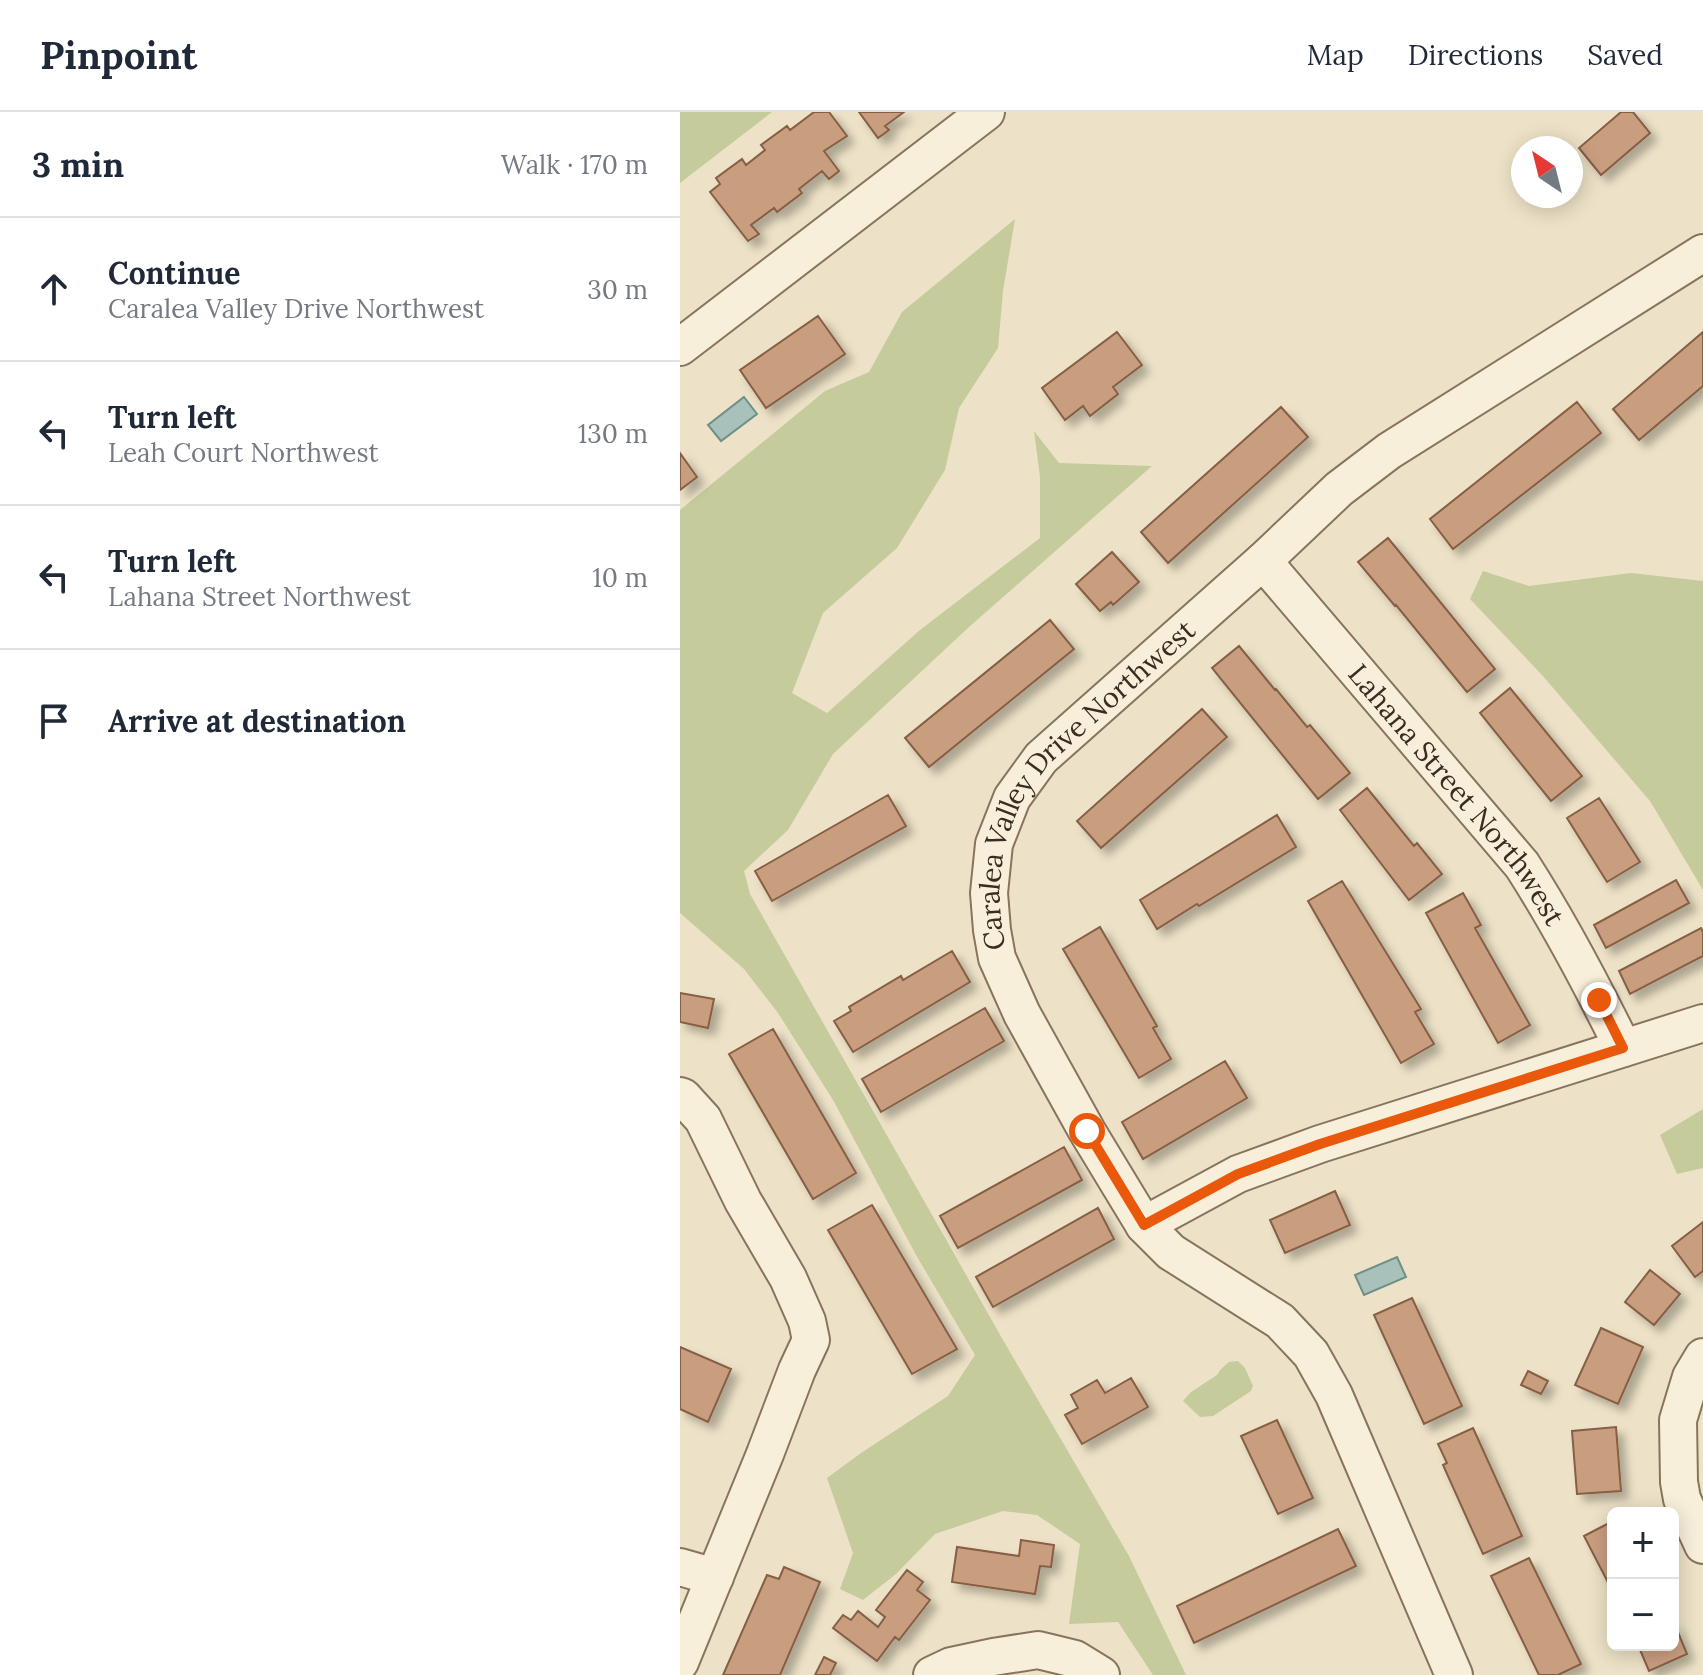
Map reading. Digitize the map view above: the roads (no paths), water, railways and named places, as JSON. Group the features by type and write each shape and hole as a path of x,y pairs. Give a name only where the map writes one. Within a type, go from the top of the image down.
{"street":[{"path":"680,347 986,112"},
{"name":"Caralea Valley Drive Northwest","path":"1454,1675 1334,1395 1311,1354 1280,1321 1171,1252 1144,1225 1087,1131 1030,1027 997,958 989,893 994,844 1012,798 1041,758 1263,561 1339,489 1389,451 1703,253"},
{"name":"Lahana Street Northwest","path":"1263,561 1522,865 1549,906 1623,1048"},
{"path":"1144,1225 1238,1174 1320,1144 1703,1023"},
{"path":"680,1096 703,1119 743,1201 788,1278 807,1321 811,1340 680,1662"},
{"path":"1703,1357 1691,1377 1678,1420 1682,1499 1703,1545"},
{"path":"680,1567 715,1577"},
{"path":"932,1675 951,1666 1038,1650 1075,1659 1101,1675"}],"water":[{"path":"744,397 757,414 721,441 708,425"},
{"path":"1397,1257 1406,1277 1364,1295 1355,1275"}]}
